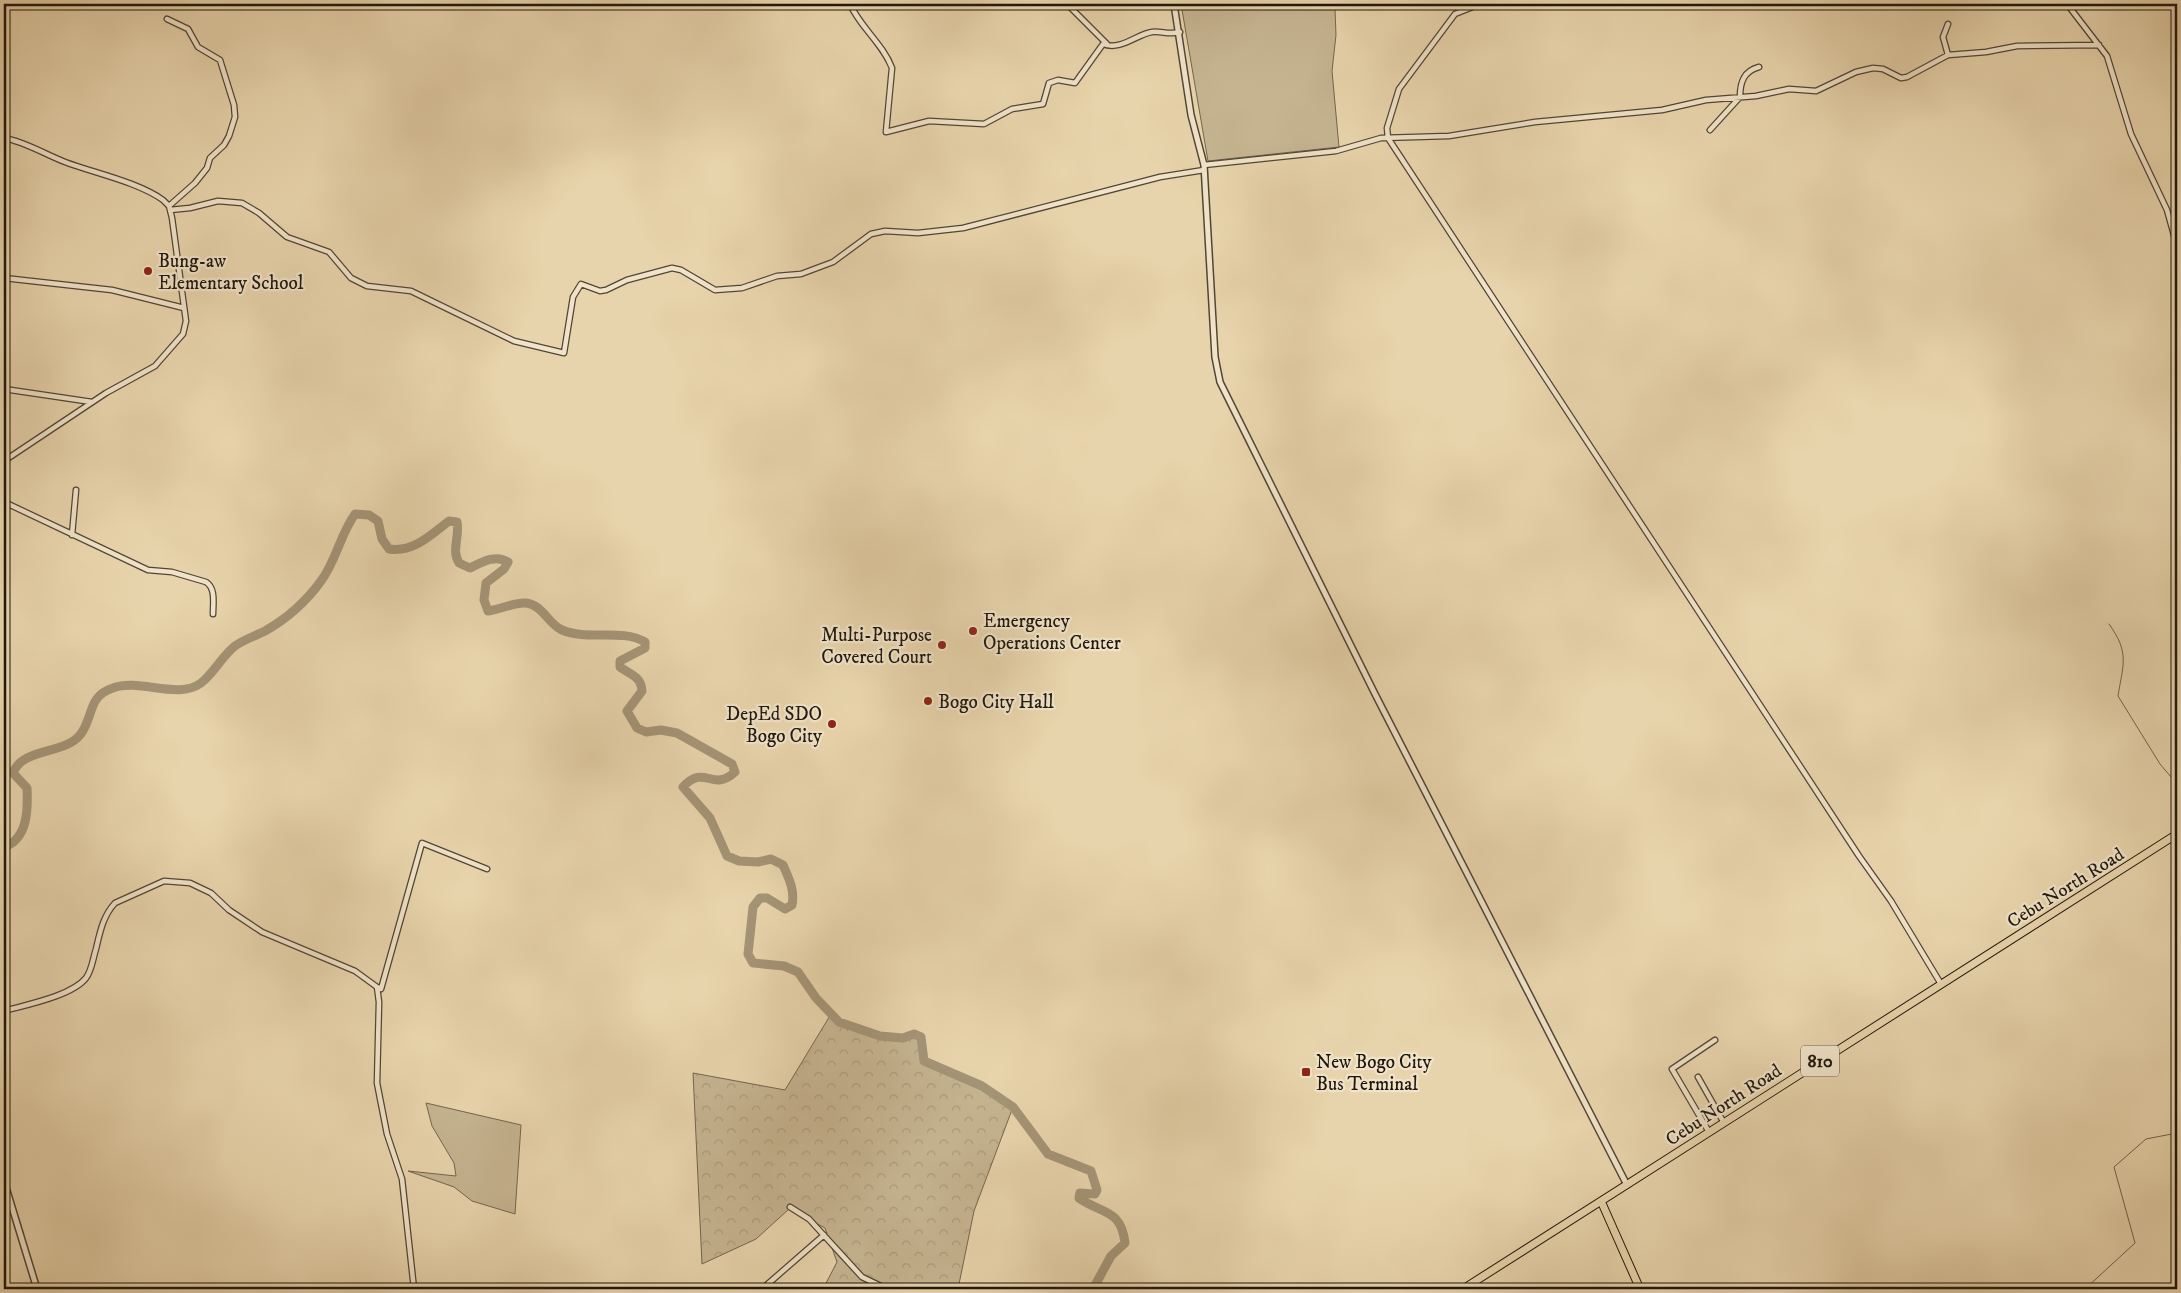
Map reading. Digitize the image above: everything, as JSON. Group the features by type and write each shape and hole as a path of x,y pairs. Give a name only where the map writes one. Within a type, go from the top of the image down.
{"highway":[{"name":"Cebu North Road","path":"1463,1289 2177,834"},
{"path":"1601,1201 1640,1289"}],"street":[{"path":"850,4 857,20 889,60 892,68 886,132 929,121 984,124 1012,110 1036,107 1043,104 1049,83 1058,80 1075,83 1103,44 1109,46 1137,39 1150,32 1164,34 1180,32"},
{"path":"1067,4 1109,46"},
{"path":"1174,4 1180,32 1191,114 1204,168 1214,357 1220,382 1375,694 1627,1185"},
{"path":"1480,4 1455,14 1399,89 1387,128 1388,138 1858,856 1891,901 1941,984"},
{"path":"2067,4 2107,56 2131,134 2167,210 2177,246"},
{"path":"167,19 188,29 198,47 220,60 234,106 235,117 224,145 210,158 207,168 195,184 169,208"},
{"path":"1948,24 1944,37 1948,55"},
{"path":"169,208 190,208 218,201 242,203 259,213 287,237 329,252 351,278 367,286 411,291 514,341 564,353 573,297 580,284 600,291 606,290 627,280 672,268 681,270 715,290 742,288 777,276 801,274 833,262 871,234 885,231 918,233 963,228 1160,177 1204,168 1336,151 1388,138 1449,136 1535,122 1619,112 1646,112 1706,100 1789,89 1816,91 1856,72 1873,68 1883,69 1901,78 1908,77 1948,55 1986,52 2017,46 2099,45"},
{"path":"1710,130 1740,97 1740,88 1746,74 1759,67"},
{"path":"888,122 897,128"},
{"path":"4,138 26,144 44,154 158,196 169,208 184,308 185,328 163,359 155,366 92,402 4,461"},
{"path":"4,278 112,290 184,308"},
{"path":"4,389 92,402"},
{"path":"72,534 76,490"},
{"path":"4,502 148,570 172,572 206,582 212,590 213,614"},
{"path":"4,1011 67,991 81,982 90,969 102,924 109,909 115,903 164,881 179,881 201,887 262,932 355,971 381,989 422,843 487,869"},
{"path":"377,987 379,1002 377,1083 387,1134 402,1179 414,1289"},
{"path":"1709,1132 1672,1069 1715,1040"},
{"path":"1698,1076 1724,1123"},
{"path":"4,1181 37,1289"},
{"path":"790,1207 801,1212 862,1277 887,1289"},
{"path":"762,1289 824,1235"}],"green space":[{"path":"1181,4 1322,4 1335,9 1336,35 1332,71 1339,147 1208,161"},
{"path":"831,1014 859,1031 882,1036 894,1037 914,1034 921,1037 924,1061 982,1086 1013,1107 974,1211 958,1289 823,1289 837,1262 825,1228 789,1209 756,1239 702,1264 693,1073 785,1090"},
{"path":"426,1103 521,1125 515,1214 472,1201 454,1187 408,1171 456,1176 454,1163 432,1126"}],"waterway":[{"path":"4,847 18,837 25,822 27,788 13,773 18,765 34,755 64,746 73,741 80,735 99,696 113,688 123,686 134,685 181,690 192,688 201,683 235,646 281,621 309,596 326,573 355,514 369,515 378,521 382,539 389,549 398,550 414,546 449,521 457,522 456,553 459,563 470,568 484,561 494,559 508,562 504,569 486,583 484,600 488,611 517,604 532,604 562,630 583,635 626,636 645,642 645,648 620,661 620,667 635,676 640,682 642,691 627,711 637,728 646,732 661,730 677,733 732,764 735,772 727,778 714,780 697,777 683,787 710,818 727,856 739,861 758,862 771,859 783,865 789,880 793,894 792,905 785,909 767,898 760,898 753,907 748,954 753,963 784,966 798,972 816,998 839,1022 880,1036 903,1038 914,1034 921,1037 924,1061 982,1086 1013,1107 1048,1154 1091,1171 1097,1190 1095,1194 1080,1193 1079,1198 1109,1213 1119,1223 1125,1243 1111,1256 1093,1289"},
{"path":"2109,624 2116,634 2122,651 2123,667 2118,696 2160,764 2177,784"},
{"path":"2085,1289 2135,1243 2114,1167 2146,1139 2177,1133"}],"place":[{"name":"Bung-aw Elementary School","path":"148,271"},
{"name":"Emergency Operations Center","path":"973,631"},
{"name":"Multi-Purpose Covered Court","path":"942,645"},
{"name":"Bogo City Hall","path":"928,701"},
{"name":"DepEd SDO Bogo City","path":"832,724"},
{"name":"New Bogo City Bus Terminal","path":"1306,1072"}]}
